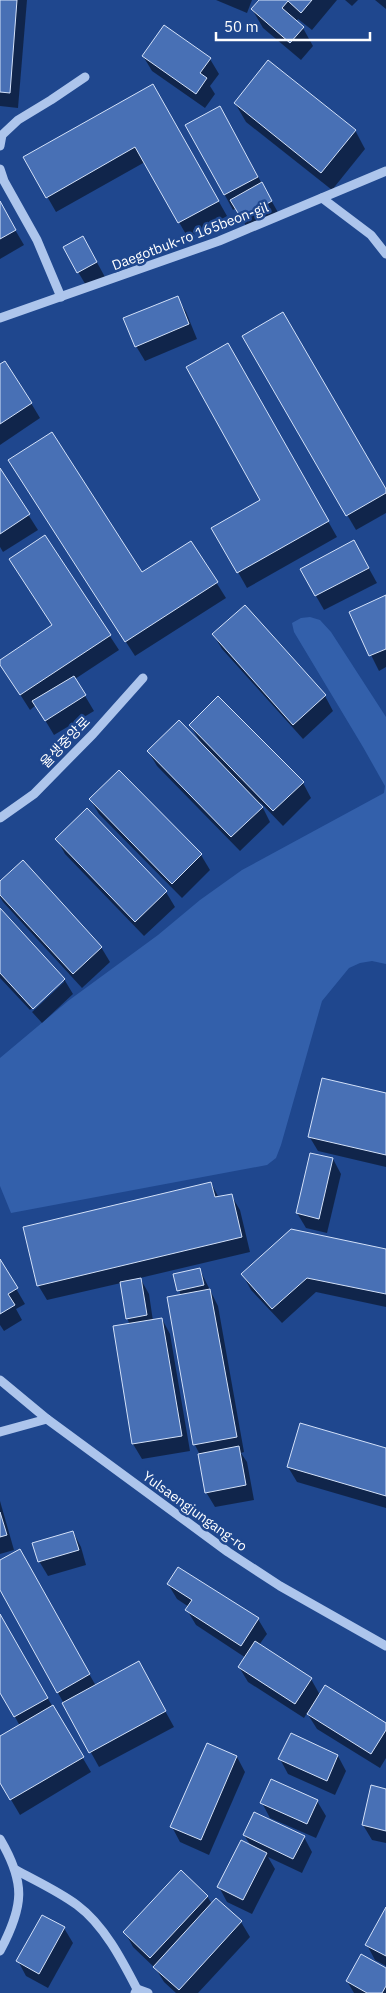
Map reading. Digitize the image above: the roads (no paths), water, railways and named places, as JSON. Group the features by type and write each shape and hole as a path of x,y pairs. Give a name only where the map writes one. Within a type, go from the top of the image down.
{"street":[{"path":"0,146 2,135 18,120 85,77"},
{"path":"0,169 4,181 37,240 61,297"},
{"name":"Daegotbuk-ro 165beon-gil","path":"0,318 220,241 386,171"},
{"path":"322,198 371,235 386,254"},
{"name":"율생중앙로","path":"0,818 34,794 93,734 143,678"},
{"name":"Yulsaengjungang-ro","path":"0,1380 47,1419 228,1552 280,1586 386,1646"},
{"path":"0,1432 47,1419"},
{"path":"0,1838 16,1870 20,1888 19,1906 0,1951"},
{"path":"16,1870 78,1905 112,1945 136,1991 148,1993"}]}
